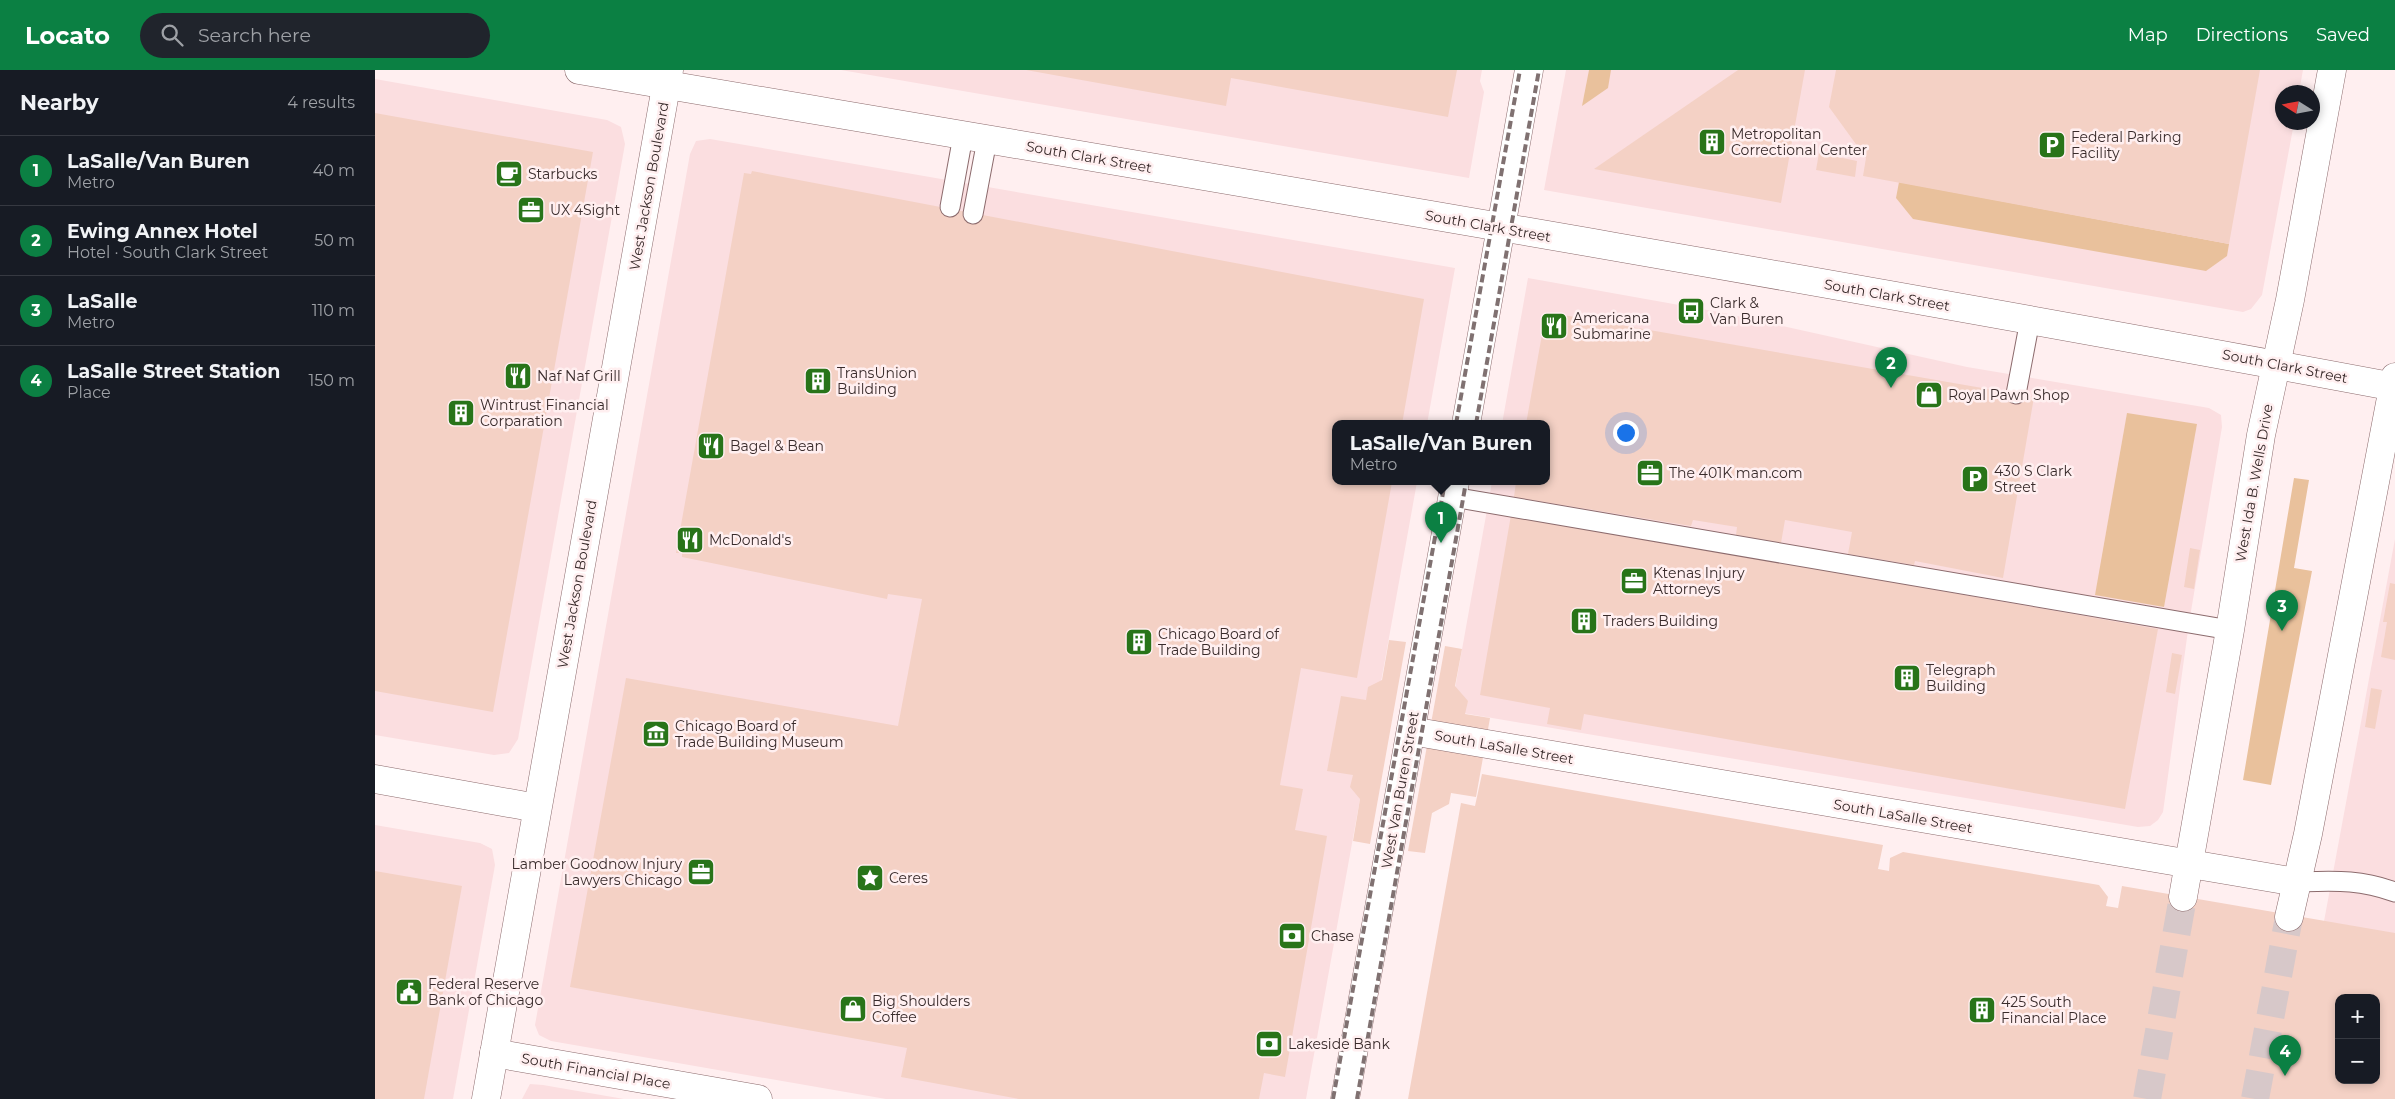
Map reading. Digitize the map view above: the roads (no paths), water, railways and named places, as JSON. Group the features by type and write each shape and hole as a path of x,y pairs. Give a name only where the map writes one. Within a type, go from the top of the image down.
{"main road":[{"name":"South Clark Street","path":"579,70 668,77 975,138 2394,384"},
{"path":"1467,420 1529,70"},
{"name":"West Ida B. Wells Drive","path":"2183,897 2230,630 2261,436 2292,290 2332,70"},
{"name":"West Jackson Boulevard","path":"486,1099 668,77"},
{"path":"2289,917 2308,834 2394,384"},
{"name":"West Van Buren Street","path":"1345,1099 1454,490"},
{"name":"South LaSalle Street","path":"1411,731 2296,882"},
{"path":"375,779 537,808"},
{"name":"South Financial Place","path":"494,1053 758,1099"}],"lane":[{"path":"950,207 975,138"},
{"path":"973,214 975,138"},
{"path":"2016,394 2030,320"},
{"path":"1454,490 2230,630"},
{"name":"South LaSalle Street","path":"2296,882 2346,880 2369,883 2395,892"}],"tunnel":[{"path":"2147,1099 2183,897"},
{"path":"2255,1099 2289,917"}],"railway":[{"path":"1457,420 1520,70"},
{"path":"1477,420 1539,70"},
{"path":"1333,1099 1444,485"},
{"path":"1357,1099 1465,485"}],"place":[{"name":"Metropolitan Correctional Center","path":"1712,142"},
{"name":"Federal Parking Facility","path":"2052,145"},
{"name":"Starbucks","path":"509,174"},
{"name":"UX 4Sight","path":"531,210"},
{"name":"Clark & Van Buren","path":"1691,311"},
{"name":"Americana Submarine","path":"1554,326"},
{"name":"Naf Naf Grill","path":"518,376"},
{"name":"TransUnion Building","path":"818,381"},
{"name":"Ewing Annex Hotel","path":"1891,388"},
{"name":"Royal Pawn Shop","path":"1929,395"},
{"name":"Wintrust Financial Corparation","path":"461,413"},
{"name":"Bagel & Bean","path":"711,446"},
{"name":"The 401K man.com","path":"1650,473"},
{"name":"430 S Clark Street","path":"1975,479"},
{"name":"McDonald's","path":"690,540"},
{"name":"LaSalle/Van Buren","path":"1441,543"},
{"name":"Ktenas Injury Attorneys","path":"1634,581"},
{"name":"Traders Building","path":"1584,621"},
{"name":"LaSalle","path":"2282,631"},
{"name":"Chicago Board of Trade Building","path":"1139,642"},
{"name":"Telegraph Building","path":"1907,678"},
{"name":"Chicago Board of Trade Building Museum","path":"656,734"},
{"name":"Lamber Goodnow Injury Lawyers Chicago","path":"701,872"},
{"name":"Ceres","path":"870,878"},
{"name":"Chase","path":"1292,936"},
{"name":"Federal Reserve Bank of Chicago","path":"409,992"},
{"name":"Big Shoulders Coffee","path":"853,1009"},
{"name":"425 South Financial Place","path":"1982,1010"},
{"name":"Lakeside Bank","path":"1269,1044"},
{"name":"LaSalle Street Station","path":"2285,1076"}]}
